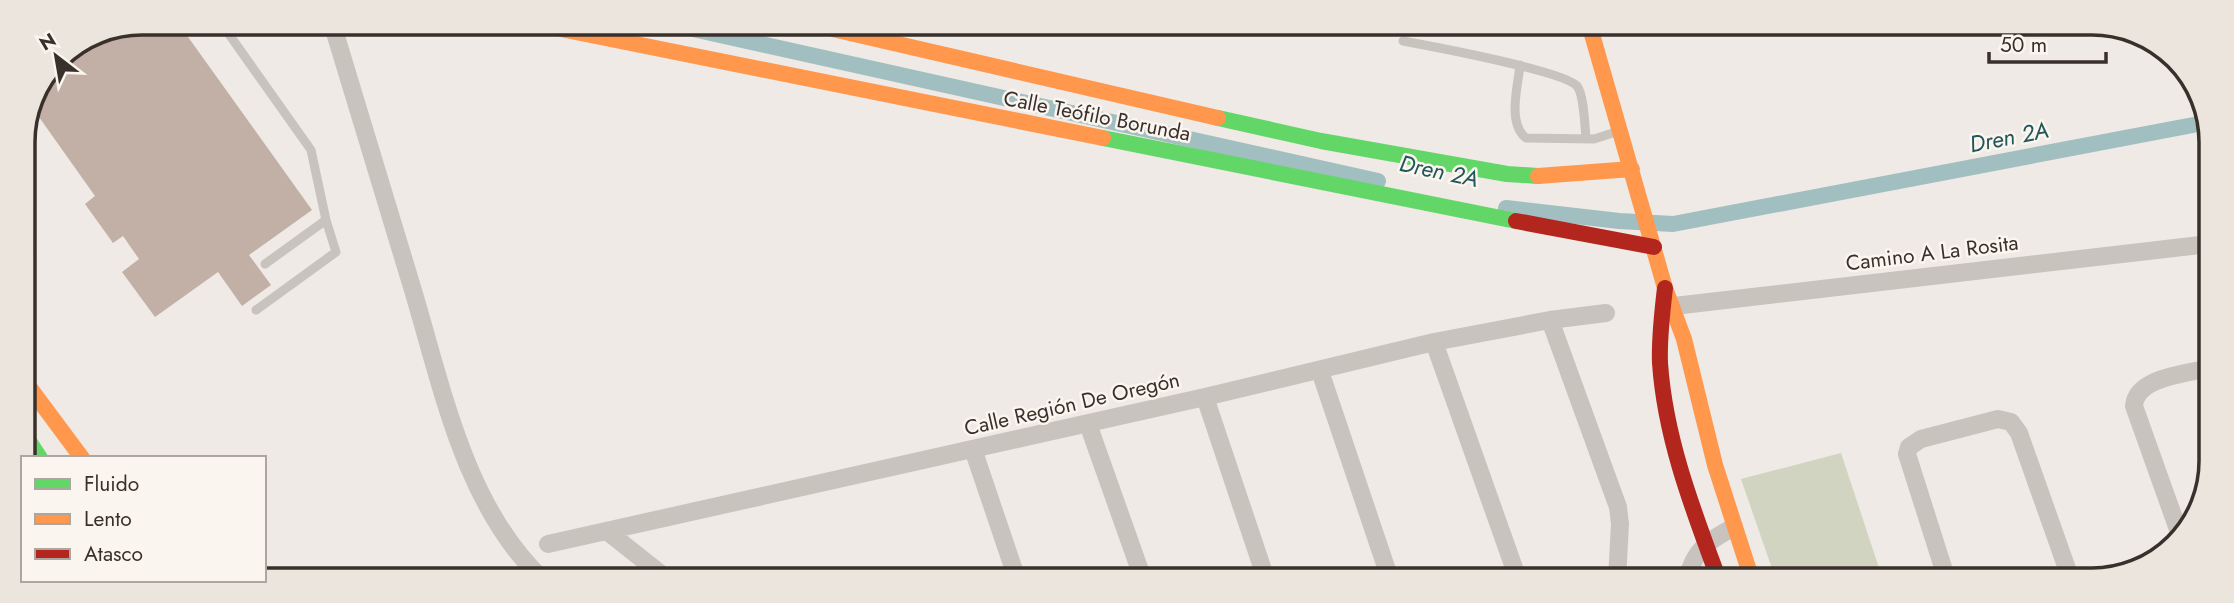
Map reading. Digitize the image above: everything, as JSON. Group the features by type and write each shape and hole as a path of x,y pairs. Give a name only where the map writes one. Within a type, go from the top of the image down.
{"main road":[{"name":"Calle Teófilo Borunda","path":"591,35 1654,247"},
{"name":"Calle Teófilo Borunda","path":"858,35 1348,146 1507,174 1546,176 1632,169"},
{"path":"1592,35 1665,288 1667,309 1659,351 1665,409 1714,568"},
{"path":"1667,309 1685,342 1704,427 1748,568"},
{"path":"35,395 81,456"}],"street":[{"path":"336,35 458,438 487,508 533,568"},
{"name":"Camino A La Rosita","path":"1667,309 2199,245"},
{"name":"Calle Región De Oregón","path":"548,544 1088,424 1434,342 1550,320 1606,313"},
{"path":"1550,320 1618,508 1620,524 1618,568"},
{"path":"1434,342 1514,568"},
{"path":"1320,371 1386,568"},
{"path":"2177,526 2134,406 2138,392 2151,383 2199,371"},
{"path":"1205,397 1261,568"},
{"path":"1943,568 1907,454 1909,447 1921,439 1998,419 2011,422 2019,433 2067,568"},
{"path":"1088,424 1139,568"},
{"path":"973,449 1013,568"},
{"path":"1691,568 1705,543 1734,527"},
{"path":"608,532 652,568"}],"lane":[{"path":"230,35 311,150 336,252 256,310"},
{"path":"1403,41 1520,65 1576,85 1586,139"},
{"path":"1520,65 1515,123 1526,138 1594,139 1620,131"},
{"path":"265,264 326,220"}],"green space":[{"path":"1841,453 1879,568 1772,568 1741,479"}],"building":[{"path":"142,35 187,35 312,210 249,255 271,285 242,306 218,272 155,317 122,272 139,259 123,236 113,243 85,204 95,196 39,116 46,94 48,91 91,91 91,48 107,41"}],"waterway":[{"name":"Dren 2A","path":"720,35 1378,181"},
{"name":"Dren 2A","path":"1506,208 1619,221 1673,224 2197,124"}],"traffic: fast":[{"path":"1218,118 1321,141 1507,174 1538,176"},
{"path":"1103,138 1516,221"},
{"path":"35,450 39,456"}],"traffic: slow":[{"path":"591,35 1103,138"},
{"path":"859,35 1218,118"},
{"path":"1592,35 1665,288 1684,339 1715,465 1748,568"},
{"path":"1538,176 1632,169"},
{"path":"35,395 81,456"}],"traffic: jam":[{"path":"1516,221 1654,247"},
{"path":"1665,288 1660,354 1663,391 1674,446 1715,568"}]}
